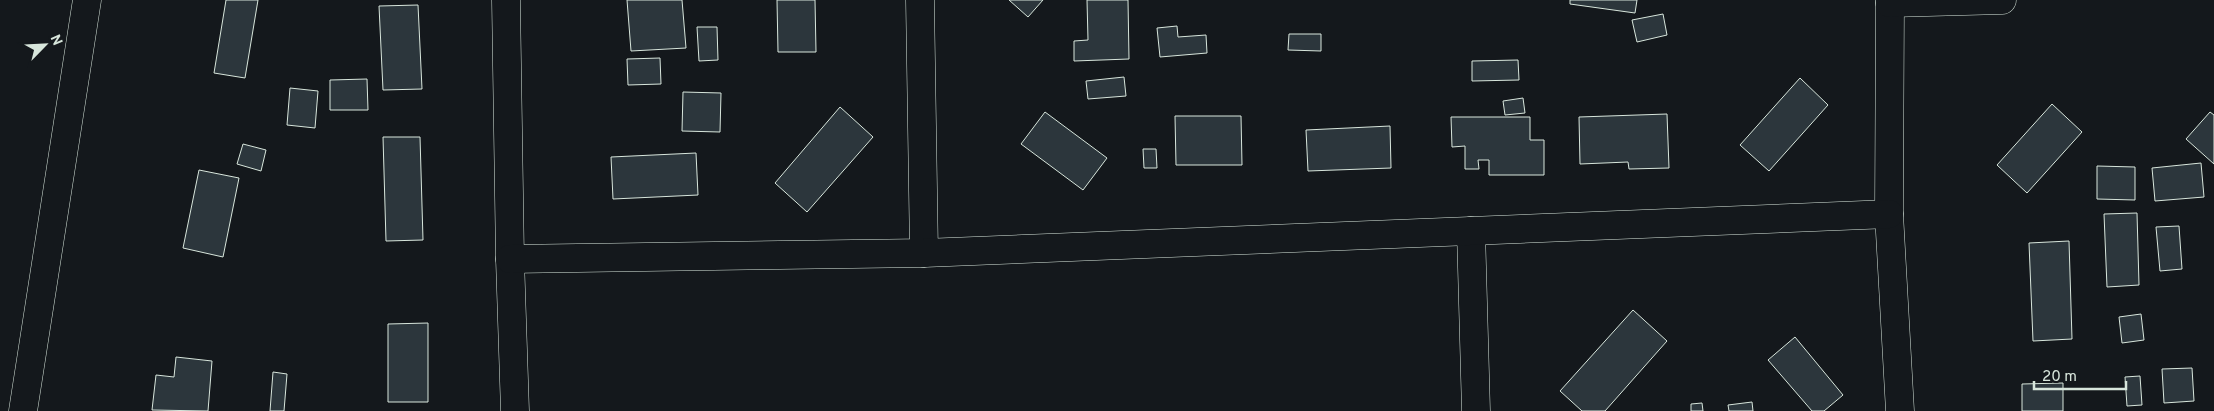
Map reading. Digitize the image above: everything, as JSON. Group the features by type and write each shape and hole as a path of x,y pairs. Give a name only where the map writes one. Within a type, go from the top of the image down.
{"street":[{"path":"23,411 87,0"},
{"path":"506,0 510,259 515,411"},
{"path":"920,0 924,252"},
{"path":"1900,411 1889,214 1890,2 2002,0"},
{"path":"510,259 924,252 1889,214"},
{"path":"1471,231 1476,411"}],"building":[{"path":"226,0 258,0 245,78 214,73"},
{"path":"627,0 682,0 686,48 631,51"},
{"path":"777,0 815,0 816,52 778,52"},
{"path":"1009,0 1043,0 1028,17"},
{"path":"1087,0 1128,0 1129,59 1074,61 1074,41 1088,40"},
{"path":"1570,0 1637,0 1635,13 1570,4"},
{"path":"418,5 422,89 383,90 379,6"},
{"path":"1663,14 1667,35 1637,42 1632,20"},
{"path":"1177,26 1178,37 1206,35 1207,53 1160,57 1157,28"},
{"path":"697,27 717,27 718,60 699,61"},
{"path":"1289,34 1321,34 1321,51 1288,50"},
{"path":"660,58 661,84 628,85 627,59"},
{"path":"1518,60 1519,80 1472,81 1472,61"},
{"path":"1124,77 1126,96 1088,99 1086,81"},
{"path":"1800,78 1828,105 1769,171 1740,145"},
{"path":"367,79 368,110 330,110 330,80"},
{"path":"290,88 318,91 315,128 287,125"},
{"path":"683,92 721,93 720,132 682,131"},
{"path":"1523,98 1525,113 1505,115 1503,101"},
{"path":"2052,104 2082,132 2027,193 1997,165"},
{"path":"840,107 873,137 807,212 775,183"},
{"path":"1045,112 1107,158 1083,190 1021,144"},
{"path":"2210,112 2214,115 2214,164 2186,139"},
{"path":"1667,114 1669,168 1629,169 1628,162 1580,164 1579,117"},
{"path":"1175,116 1241,116 1242,165 1176,165"},
{"path":"1451,117 1530,117 1530,140 1544,140 1544,175 1489,175 1489,160 1478,160 1479,169 1465,169 1465,146 1452,147"},
{"path":"1390,126 1391,168 1308,171 1306,130"},
{"path":"383,137 420,137 423,240 386,241"},
{"path":"243,144 266,150 261,171 237,164"},
{"path":"1143,149 1156,149 1157,168 1144,168"},
{"path":"696,153 698,195 613,199 611,157"},
{"path":"2201,163 2204,197 2155,201 2152,168"},
{"path":"2097,166 2135,167 2135,200 2097,199"},
{"path":"199,170 239,178 223,257 183,248"},
{"path":"2137,213 2139,285 2107,287 2104,214"},
{"path":"2179,226 2182,269 2160,271 2156,227"},
{"path":"2069,241 2072,339 2033,341 2029,243"},
{"path":"1633,310 1667,341 1605,411 1582,411 1560,391"},
{"path":"2141,314 2144,340 2122,343 2119,317"},
{"path":"428,323 428,402 388,402 388,324"},
{"path":"1795,337 1843,395 1824,411 1812,411 1768,360"},
{"path":"176,357 212,361 208,411 152,410 156,375 174,377"},
{"path":"2192,368 2194,401 2164,403 2162,369"},
{"path":"273,372 287,374 284,411 270,411"},
{"path":"2140,376 2142,405 2127,406 2125,377"},
{"path":"2063,383 2063,411 2022,411 2022,384"},
{"path":"1752,402 1753,411 1729,411 1728,405"},
{"path":"1702,403 1703,411 1691,411 1691,404"}]}
